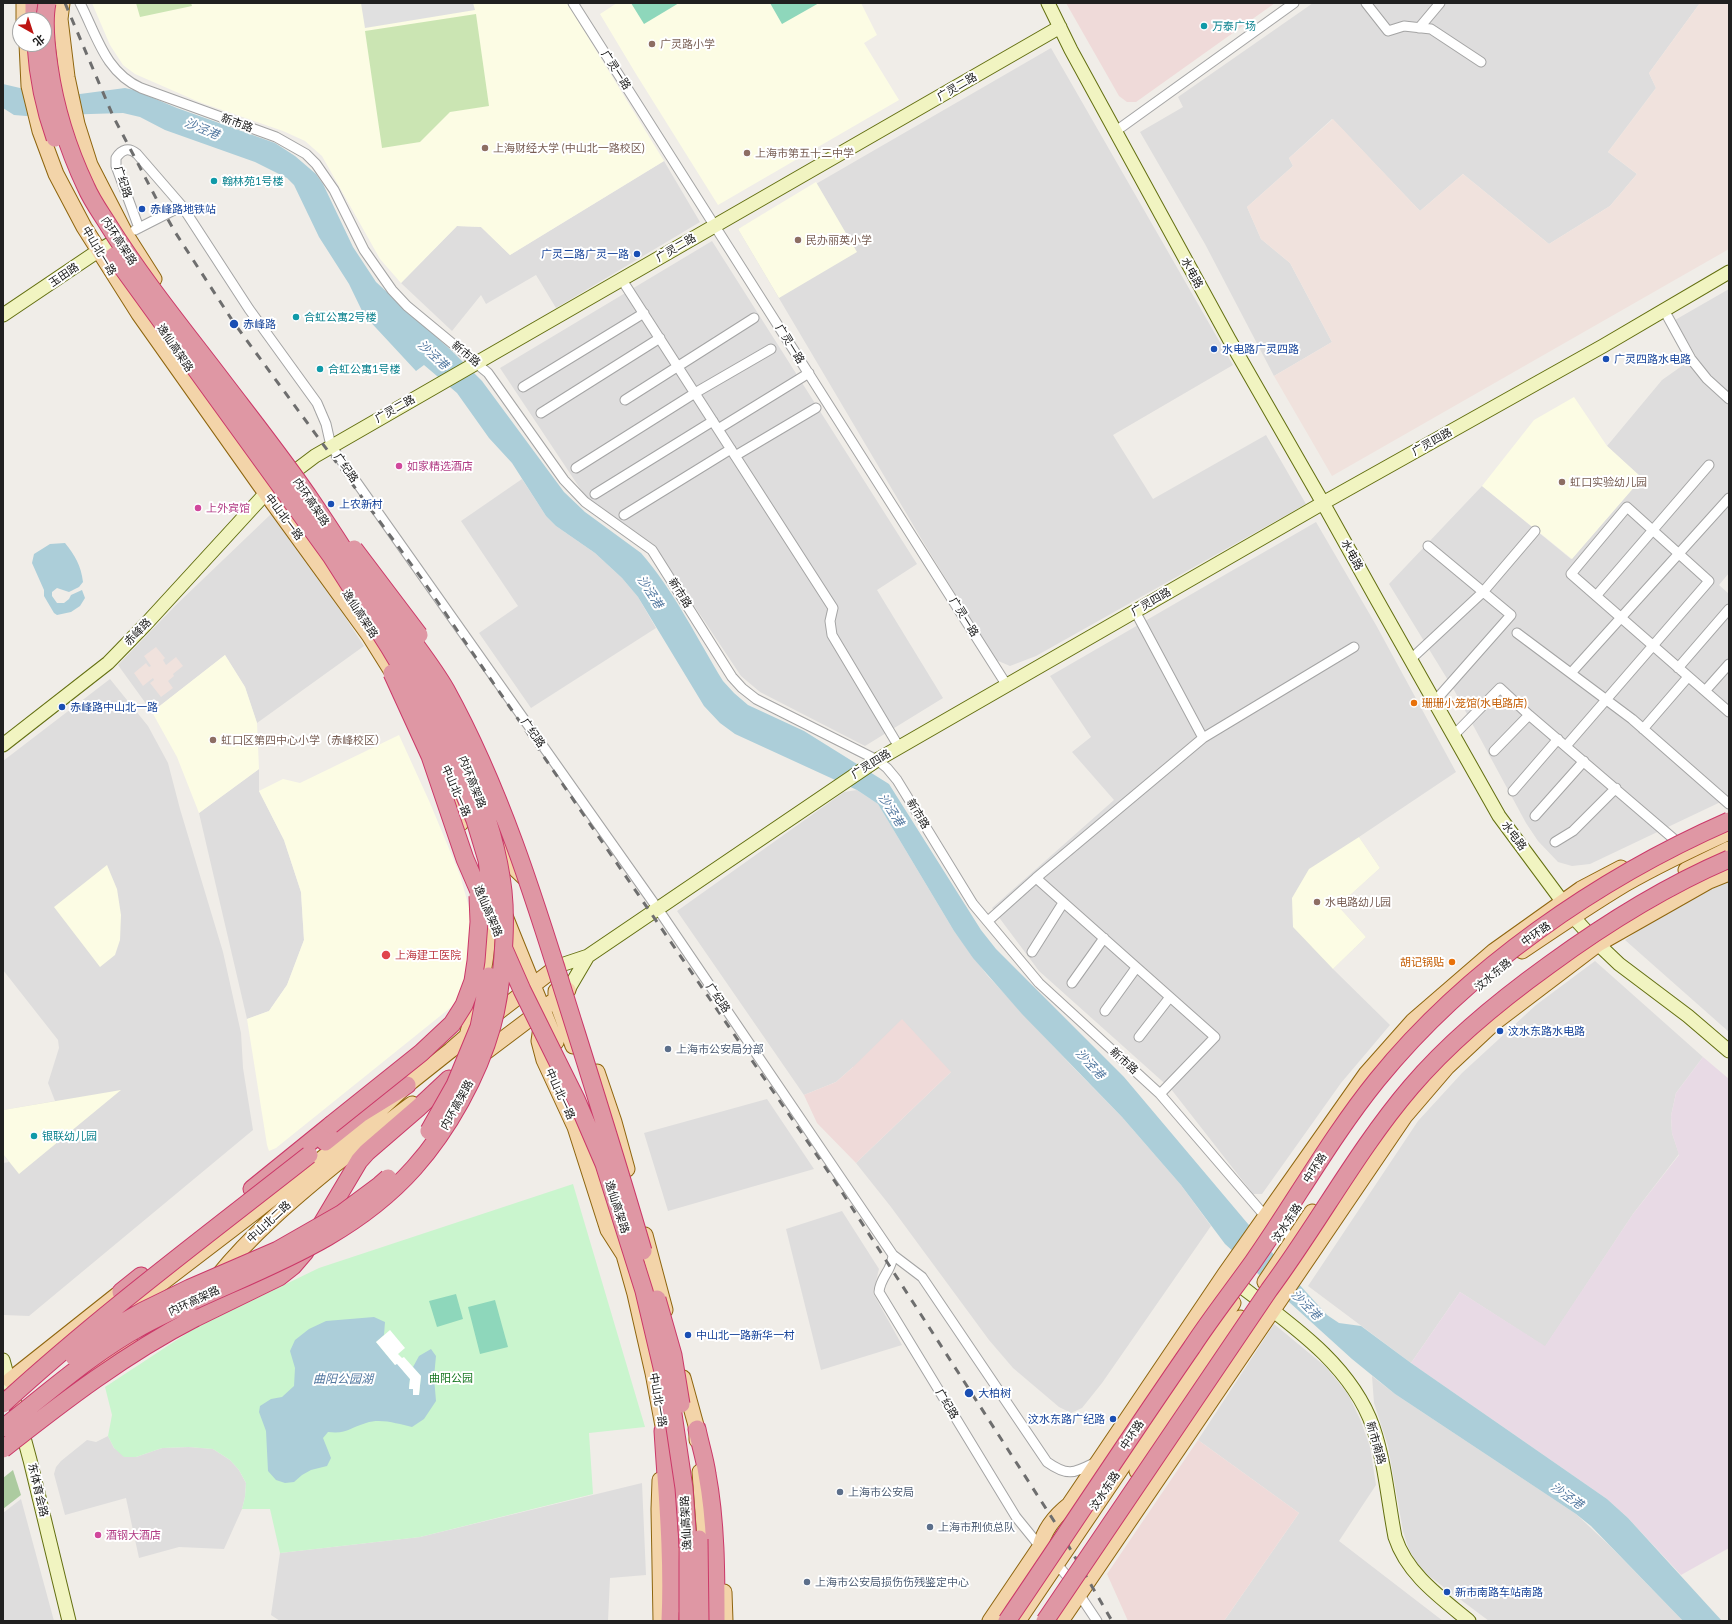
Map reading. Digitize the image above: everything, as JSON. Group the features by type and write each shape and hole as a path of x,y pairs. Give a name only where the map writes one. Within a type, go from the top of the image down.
{"highway":[{"name":"内环高架路","path":"3,1428 80,1367 118,1340 186,1304 287,1260 334,1235 388,1193 414,1168 437,1139 474,1074 492,1026 504,943 503,892 491,831 472,779 442,716 390,624 314,505 274,449 130,260 88,191 67,142 53,95 48,58 45,12 47,3"},
{"name":"内环高架路","path":"3,1413 115,1327 190,1288 278,1250 341,1214 380,1185 405,1160 428,1132 455,1085 479,1027 488,984 492,950 493,905 487,860 475,820 410,683 331,556 120,266 78,196 61,157 45,110 37,69 36,52"},
{"name":"逸仙高架路","path":"120,266 202,389 335,575 374,634 430,756 465,859 522,990 576,1099 604,1164 644,1291 673,1414 684,1488 688,1543 688,1621"},
{"path":"274,449 296,472 416,631 445,672 470,714 535,888"},
{"name":"逸仙高架路","path":"314,505 331,522 343,538 445,689 478,754 515,845 546,935 614,1153 673,1355 691,1459 699,1538 700,1621"},
{"path":"121,1292 422,1053 452,1024 464,1005 473,981 479,922 477,871 469,831 453,775"},
{"name":"中环路","path":"1007,1621 1193,1345 1287,1212 1348,1118 1378,1079 1414,1038 1444,1008 1508,953 1593,893 1639,867 1729,821"},
{"path":"1045,1621 1269,1290 1293,1258 1364,1150 1411,1086 1472,1025 1516,988 1609,922 1651,897 1729,861"},
{"path":"3,1450 107,1370 161,1336 194,1318 279,1277 293,1266 305,1252 359,1161 367,1152 449,1079"},
{"path":"7,1403 60,1353 152,1279 360,1114 407,1085"},
{"path":"696,1425 707,1474 711,1501 714,1544 716,1621"},
{"path":"663,1431 668,1517 670,1613"}],"main road":[{"path":"44,3 62,40"},
{"path":"52,3 60,19"},
{"path":"62,3 60,19 67,77 77,124 90,165 132,231 159,287 412,635 455,711 498,827 508,862 535,888 558,966 614,1122 696,1425 706,1559 706,1621"},
{"name":"水电路","path":"1048,3 1228,339 1324,503 1499,816 1573,917 1598,944 1619,964 1688,1016 1729,1051"},
{"name":"广灵二路","path":"294,471 331,446 1060,27"},
{"name":"中山北一路","path":"27,52 29,86 40,131 59,180 98,251 139,314 388,664 453,775 482,859 543,1010 539,1041 544,1060 575,1127 608,1230 624,1255 653,1373 663,1431 675,1480 680,1528 681,1621"},
{"name":"玉田路","path":"3,315 98,251 132,231"},
{"name":"广灵四路","path":"558,966 588,956 873,762 1006,684 1729,272"},
{"name":"赤峰路","path":"3,745 108,662 150,620 266,493 294,471"},
{"path":"453,775 457,811 484,891 488,917 484,971 467,1036"},
{"name":"汶水东路","path":"990,1621 1040,1547 1043,1535 1059,1512 1069,1505 1097,1461 1265,1216 1366,1074 1413,1021 1494,951 1562,901 1581,889 1729,813"},
{"name":"汶水东路","path":"1018,1621 1056,1563 1193,1374 1249,1292 1256,1269 1348,1133 1390,1077 1433,1028 1520,953 1573,917 1627,884 1669,861 1729,832"},
{"name":"汶水东路","path":"1249,1292 1265,1282 1369,1127 1391,1098 1426,1059 1484,1004 1585,929 1656,886 1729,849"},
{"path":"1706,860 1729,861"},
{"path":"1061,1621 1405,1116 1447,1067 1494,1023 1598,944 1709,881 1729,873"},
{"name":"广灵四路","path":"569,994 588,956"},
{"path":"558,966 556,1000 585,1080 627,1169"},
{"name":"中山北二路","path":"7,1403 89,1338 238,1225 358,1130 407,1085 452,1050 467,1036 558,966"},
{"path":"569,994 569,1036"},
{"name":"中山北二路","path":"3,1440 116,1352 187,1309 209,1287 251,1238 272,1218 392,1119 556,1000 569,994"},
{"path":"1390,1077 1396,1040"},
{"path":"1418,1101 1426,1059"},
{"name":"新市南路","path":"1225,1274 1273,1311 1331,1360 1356,1391 1373,1426 1379,1448 1398,1549 1409,1567 1423,1582 1469,1621"},
{"path":"89,1338 102,1324 114,1300 121,1292"},
{"path":"10,1380 121,1292"},
{"path":"1187,1329 1193,1374 1238,1362"},
{"name":"东体育会路","path":"3,1360 10,1380 7,1403 21,1425 69,1621"},
{"name":"汶水东路","path":"1036,1621 1067,1576 1193,1374"},
{"path":"696,1425 711,1451 719,1509 725,1621"},
{"path":"661,1621 659,1509 663,1431"}],"street":[{"name":"新市路","path":"80,3 105,55 117,73 124,79 141,88 276,137 306,154 328,181 364,250 392,290 407,306 473,365 494,380 564,480 585,502 652,550 732,677 742,688 756,699 873,762 888,768 897,780 973,904 1039,983 1160,1094 1265,1216 1283,1229 1293,1240 1304,1264"},
{"name":"广灵一路","path":"573,3 1006,684"},
{"path":"1116,131 1294,3"},
{"path":"1366,3 1388,31 1404,26 1431,29 1481,62"},
{"path":"1419,28 1440,3"},
{"name":"广纪路","path":"132,231 116,166 116,158 122,151 130,149 137,154 182,206 249,309 317,403 326,424 331,446 658,909 893,1256 922,1277 1047,1462 1060,1471 1076,1472 1097,1461"},
{"path":"132,231 182,206"},
{"path":"622,280 833,608 830,621 832,635 899,747"},
{"path":"1664,310 1692,359 1707,379 1729,399"},
{"path":"523,387 644,313"},
{"path":"625,400 754,318"},
{"path":"541,413 660,338"},
{"path":"576,468 771,349"},
{"path":"595,494 809,373"},
{"path":"624,515 733,452 816,408"},
{"path":"1596,596 1709,465"},
{"path":"1571,673 1729,498"},
{"path":"1513,791 1606,700 1653,646 1709,581 1627,507 1571,574 1621,618 1653,646 1678,668 1688,677 1729,712"},
{"path":"1411,659 1483,592 1535,531"},
{"path":"1428,546 1511,615 1435,701"},
{"path":"1678,668 1729,609"},
{"path":"1135,611 1203,738"},
{"path":"1517,633 1643,729 1729,804"},
{"path":"988,921 1036,878 1203,738 1354,647"},
{"path":"1705,691 1729,664"},
{"path":"1643,729 1688,677"},
{"path":"1454,735 1500,688 1675,840"},
{"path":"1494,751 1530,715"},
{"path":"1535,816 1584,761"},
{"path":"1555,842 1573,831 1616,788"},
{"path":"1036,878 1215,1037 1160,1094"},
{"path":"1032,952 1063,903"},
{"path":"1072,983 1104,938"},
{"path":"1105,1011 1136,968"},
{"path":"1140,1037 1170,997"},
{"name":"广纪路","path":"893,1256 892,1264 880,1284 879,1292 1016,1517 1040,1547"},
{"path":"1040,1547 1067,1576 1097,1621"}],"shaded area":[{"name":"上海财经大学 (中山北一路校区)","path":"92,3 567,3 664,161 510,255 481,227 457,226 401,283 380,259 322,156 305,141 283,131 199,102 135,74 123,65 110,45"},
{"path":"361,3 473,3 475,10 365,28"},
{"name":"上海市第五十二中学","path":"617,3 861,3 877,35 864,43 899,100 718,205 600,14"},
{"name":"万泰广场","path":"1066,3 1275,3 1136,102 1127,102 1119,96"},
{"path":"1313,3 1700,3 1649,73 1656,88 1608,152 1637,174 1610,206 1549,244 1463,174 1420,211 1332,119 1289,158 1293,166 1247,207 1261,239 1290,263 1332,342 1274,376 1205,244 1140,132 1183,107 1178,97"},
{"path":"1700,3 1729,3 1729,249 1332,476 1274,376 1332,342 1290,263 1261,239 1247,207 1293,166 1289,158 1333,119 1420,211 1463,174 1549,244 1610,206 1637,174 1608,152 1656,88 1649,73"},
{"path":"1051,48 1233,365 1113,435 1153,499 1266,435 1306,504 1036,656 1010,666 996,660 925,545 738,229"},
{"path":"664,161 700,222 556,308 536,275 486,304 481,295 452,331 401,283 457,226 481,227 510,255"},
{"name":"民办丽英小学","path":"816,182 857,252 779,298 738,229"},
{"path":"712,241 917,564 877,590 943,698 865,746 760,692 741,676 653,544 585,496 500,368"},
{"path":"1729,289 1729,573 1719,585 1729,594 1729,798 1590,864 1572,866 1558,862 1538,841 1526,823 1454,690 1389,584 1482,486 1571,559 1642,478 1607,446 1662,380 1696,356 1675,320"},
{"name":"虹口实验幼儿园","path":"1574,397 1607,446 1642,478 1572,559 1482,486 1534,420"},
{"path":"522,479 546,516 556,526 595,553 622,578 638,597 656,628 531,708 479,633 518,606 461,521"},
{"path":"271,514 321,580 364,646 257,723 245,687 225,655 152,712 118,665 176,605"},
{"path":"1316,522 1376,625 1456,772 1359,837 1380,868 1338,906 1366,937 1333,969 1390,1025 1341,1083 1262,1194 1253,1194 1171,1089 1039,971 992,908 1114,800 1072,752 1091,737 1050,676"},
{"path":"156,647 165,658 163,660 166,665 176,657 183,666 173,674 174,676 168,681 173,688 161,697 150,683 154,680 153,678 143,686 134,673 146,663 149,667 151,666 144,656"},
{"name":"虹口区第四中心小学（赤峰校区）","path":"225,655 245,687 257,723 259,769 199,813 177,757 152,712"},
{"path":"110,679 148,726 168,763 180,809 223,952 241,1033 243,1068 253,1130 29,1316 4,1315 3,1163 9,1162 3,1154 3,1110 55,1101 48,1083 59,1048 58,1040 3,970 3,761"},
{"name":"上海建工医院","path":"399,735 430,803 460,875 470,911 475,941 460,1000 276,1148 269,1151 247,1019 269,1011 287,985 304,940 301,892 284,840 259,791 283,779 300,783"},
{"path":"259,769 259,791 284,840 301,892 304,940 287,985 269,1011 247,1019 199,813"},
{"path":"857,790 878,804 954,931 987,975 1122,1117 1181,1185 1211,1226 1102,1383 1082,1408 1071,1413 1059,1407 1013,1368 989,1340 891,1207 856,1163 951,1072 853,1067 836,1082 804,1095 677,911 844,792"},
{"name":"水电路幼儿园","path":"1359,837 1380,868 1338,906 1366,937 1333,969 1293,927 1292,898 1309,869"},
{"path":"107,865 117,889 121,915 120,940 115,955 100,967 54,907"},
{"path":"1729,881 1729,1032 1625,940 1663,913 1711,888"},
{"path":"1595,961 1703,1057 1676,1093 1671,1116 1672,1133 1679,1154 1633,1214 1545,1347 1460,1292 1411,1363 1308,1286 1418,1121 1462,1073 1536,1005"},
{"path":"902,1019 951,1072 856,1163 817,1123 804,1095 836,1082"},
{"path":"1703,1057 1729,1079 1729,1548 1681,1575 1628,1518 1607,1499 1411,1363 1460,1292 1545,1346 1633,1214 1679,1155 1672,1133 1671,1116 1676,1093"},
{"path":"121,1090 19,1174 3,1154 3,1110"},
{"path":"767,1099 814,1169 668,1211 644,1133"},
{"path":"842,1211 879,1269 873,1293 902,1345 821,1370 786,1229"},
{"path":"1274,1324 1326,1367 1348,1394 1360,1419 1370,1447 1376,1485 1339,1541 1443,1621 1224,1621 1299,1513 1198,1440"},
{"path":"1372,1376 1395,1394 1576,1514 1610,1546 1683,1621 1489,1621 1429,1576 1415,1561 1408,1547 1403,1531 1388,1446 1374,1403"},
{"path":"108,1436 114,1448 136,1457 162,1448 189,1447 213,1449 230,1460 239,1470 246,1483 242,1509 224,1549 179,1547 139,1558 126,1498 65,1515 54,1474 56,1467 61,1461 87,1440 96,1442"},
{"path":"1198,1440 1299,1513 1224,1621 1128,1621 1107,1574"},
{"path":"642,1483 646,1575 610,1578 608,1621 280,1621 271,1615 280,1553 420,1537"},
{"path":"21,1499 54,1621 3,1621 3,1513"}],"green space":[{"path":"136,3 191,3 192,6 140,17"},
{"path":"631,3 679,3 644,24"},
{"path":"770,3 819,3 782,24"},
{"path":"476,14 489,106 450,112 420,142 382,148 365,31"},
{"name":"曲阳公园","path":"573,1184 645,1427 589,1433 593,1494 420,1537 280,1553 270,1509 242,1509 246,1483 239,1470 230,1460 213,1449 189,1447 162,1448 136,1457 124,1457 114,1448 108,1436 112,1415 105,1387 195,1328 319,1268"},
{"path":"456,1294 463,1319 437,1327 429,1301"},
{"path":"495,1300 508,1347 480,1354 468,1307"},
{"path":"13,1470 21,1495 3,1509 3,1478"}],"water":[{"name":"沙泾港","path":"3,84 20,88 80,94 125,88 134,90 177,108 275,143 295,156 316,174 323,184 353,247 376,282 453,352 482,381 564,492 585,512 641,553 664,582 723,681 748,705 804,731 889,784 981,930 996,949 1124,1077 1297,1282 1327,1315 1339,1323 1361,1326 1411,1363 1607,1499 1628,1518 1722,1621 1683,1621 1591,1526 1576,1514 1395,1394 1352,1359 1225,1244 1181,1185 1122,1117 1022,1014 973,958 954,931 878,804 857,790 735,734 720,723 704,706 638,597 622,578 595,553 556,526 546,516 512,463 489,438 457,393 424,365 416,371 364,315 349,284 319,237 294,185 287,178 255,162 165,130 140,117 123,113 26,116 14,115 3,108"},
{"path":"65,543 77,561 83,582 79,587 69,592 57,588 52,592 52,596 57,603 64,603 71,595 82,590 85,598 80,606 71,612 57,615 54,613 44,596 44,590 32,563 34,554 50,544"},
{"name":"曲阳公园湖","path":"374,1317 385,1322 384,1335 376,1342 395,1365 397,1363 410,1379 409,1388 413,1389 413,1395 419,1395 421,1376 413,1367 419,1356 431,1349 436,1356 434,1377 436,1401 424,1419 412,1427 378,1421 366,1423 340,1432 328,1432 323,1438 331,1458 327,1466 311,1470 294,1482 285,1483 276,1480 268,1471 266,1431 259,1412 260,1406 271,1399 282,1397 294,1386 295,1368 290,1351 295,1340 309,1329 326,1321"}],"pier":[{"path":"390,1330 405,1348 398,1354 402,1358 404,1357 421,1376 419,1395 413,1395 413,1389 409,1389 410,1379 397,1364 395,1365 376,1342"}],"railway":[{"path":"65,3 113,116 175,232 234,323 422,579 838,1186 1054,1521 1112,1621"}],"place":[{"name":"万泰广场","path":"1204,26"},
{"name":"广灵路小学","path":"652,44"},
{"name":"上海财经大学 (中山北一路校区)","path":"485,148"},
{"name":"上海市第五十二中学","path":"747,153"},
{"name":"翰林苑1号楼","path":"214,181"},
{"name":"赤峰路地铁站","path":"142,209"},
{"name":"民办丽英小学","path":"798,240"},
{"name":"广灵二路广灵一路","path":"637,254"},
{"name":"合虹公寓2号楼","path":"296,317"},
{"name":"赤峰路","path":"234,324"},
{"name":"水电路广灵四路","path":"1214,349"},
{"name":"广灵四路水电路","path":"1606,359"},
{"name":"合虹公寓1号楼","path":"320,369"},
{"name":"如家精选酒店","path":"399,466"},
{"name":"虹口实验幼儿园","path":"1562,482"},
{"name":"上农新村","path":"331,504"},
{"name":"上外宾馆","path":"198,508"},
{"name":"珊珊小笼馆(水电路店)","path":"1414,703"},
{"name":"赤峰路中山北一路","path":"62,707"},
{"name":"虹口区第四中心小学（赤峰校区）","path":"213,740"},
{"name":"水电路幼儿园","path":"1317,902"},
{"name":"上海建工医院","path":"386,955"},
{"name":"胡记锅贴","path":"1452,962"},
{"name":"汶水东路水电路","path":"1500,1031"},
{"name":"上海市公安局分部","path":"668,1049"},
{"name":"银联幼儿园","path":"34,1136"},
{"name":"中山北一路新华一村","path":"688,1335"},
{"name":"大柏树","path":"969,1393"},
{"name":"汶水东路广纪路","path":"1113,1419"},
{"name":"上海市公安局","path":"840,1492"},
{"name":"上海市刑侦总队","path":"930,1527"},
{"name":"酒钢大酒店","path":"98,1535"},
{"name":"上海市公安局损伤伤残鉴定中心","path":"807,1582"},
{"name":"新市南路车站南路","path":"1447,1592"}]}
